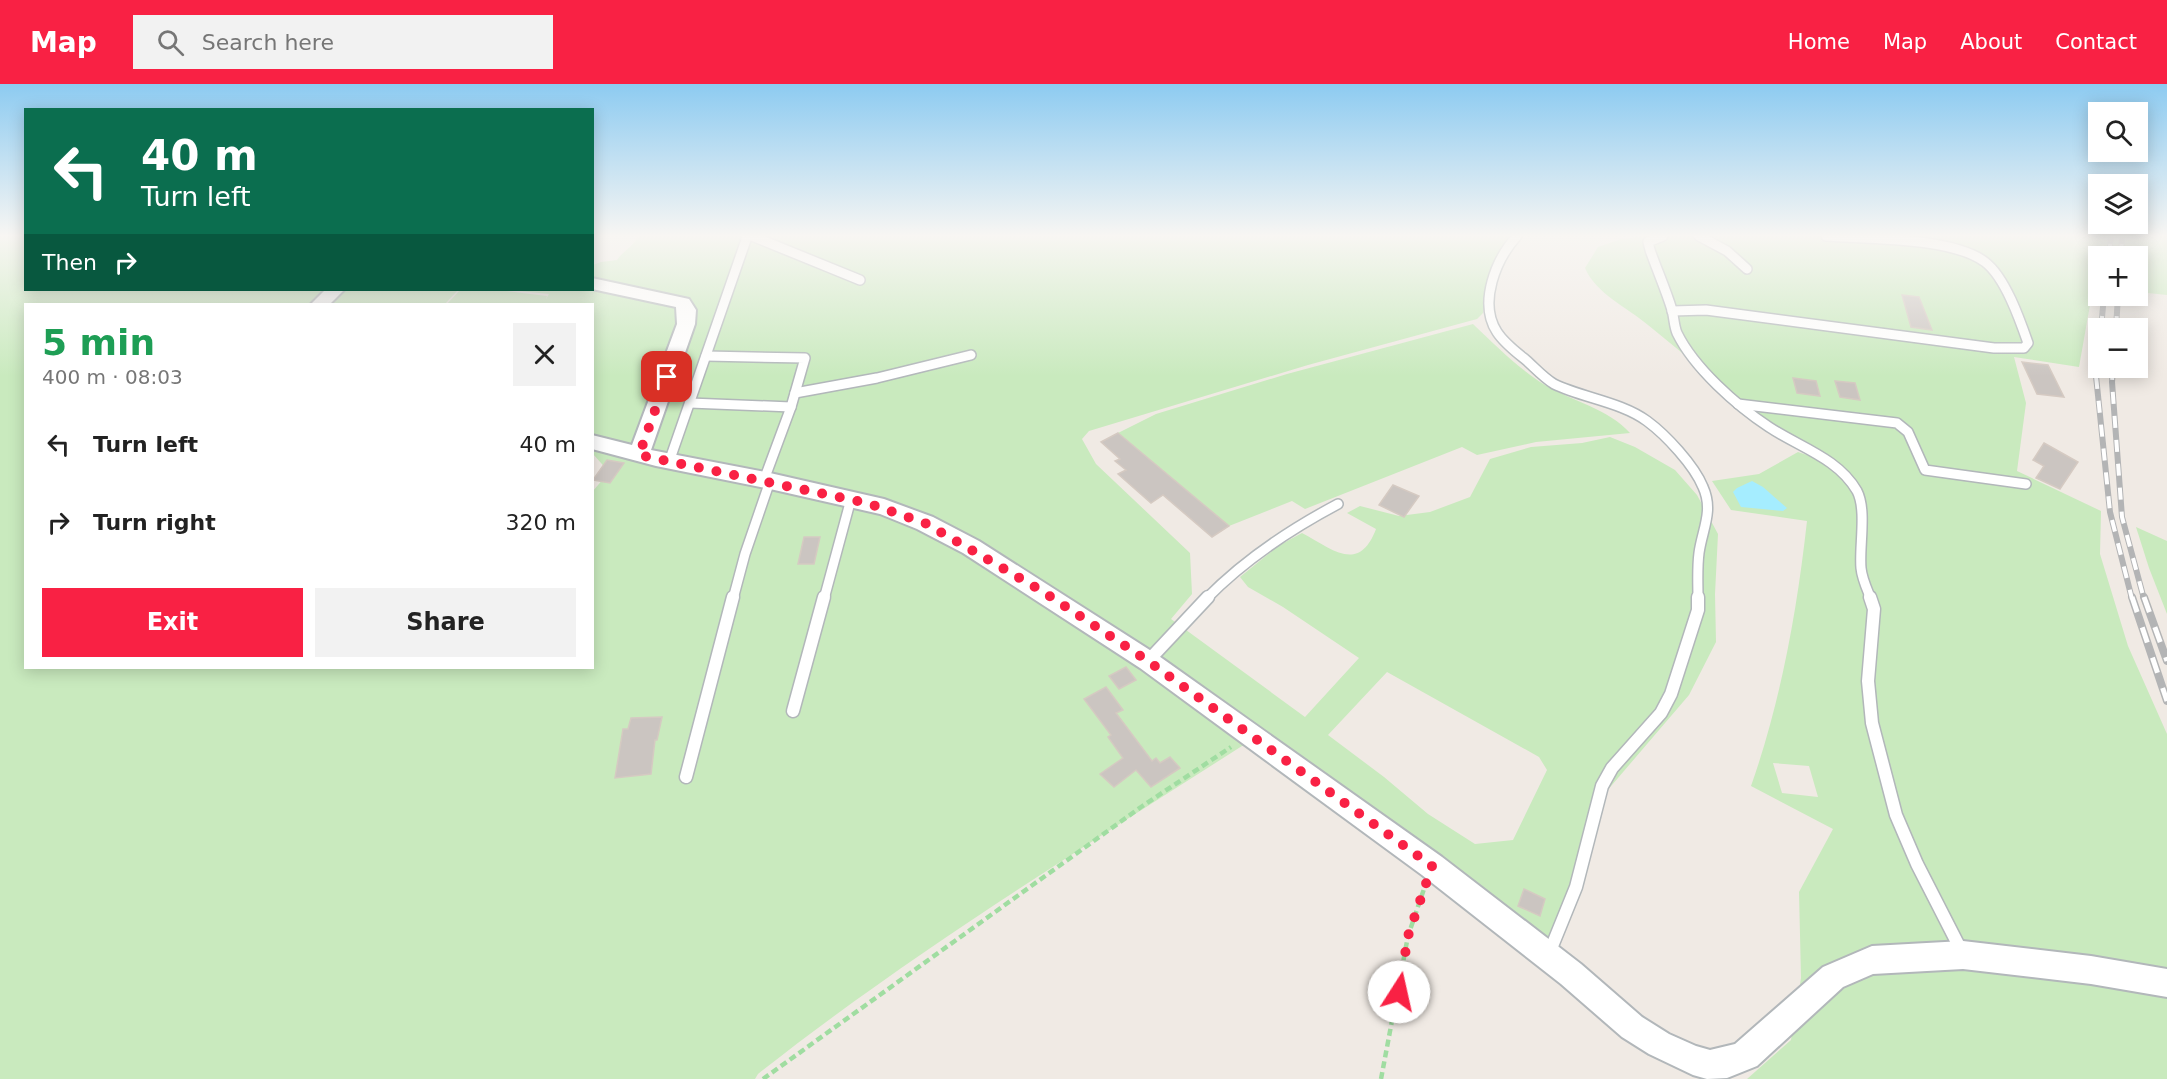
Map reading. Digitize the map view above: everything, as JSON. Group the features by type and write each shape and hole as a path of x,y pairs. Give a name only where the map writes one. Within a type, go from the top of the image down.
{"street":[{"path":"594,283 683,303 687,310 686,324 639,455"},
{"path":"321,303 334,291"},
{"path":"594,443 669,462 767,480 884,507 925,523 971,547 1148,661 1432,866 1548,956 1632,1027 1711,1072 1746,1055 1833,977 1872,960 1963,955 2091,970 2167,983"}],"lane":[{"path":"669,462 731,282"},
{"path":"1492,282 1488,309 1496,331 1506,344 1553,383 1646,420 1662,434 1695,472 1704,488 1708,503 1708,521 1699,553 1698,610 1671,694 1661,713 1612,768 1602,786 1576,887 1548,956"},
{"path":"1662,282 1677,332 1696,360 1738,404 1770,428 1831,462 1846,476 1858,493 1861,512 1861,571 1874,609 1868,681 1872,723 1896,815 1917,864 1963,955"},
{"path":"1672,311 1707,310 2004,349 2024,348 2028,343 2023,326 2000,282"},
{"path":"795,393 877,378 971,355"},
{"path":"686,777 745,554 805,358 706,356"},
{"path":"690,403 791,407"},
{"path":"1738,404 1897,423 1905,426 1910,432 1917,458 1925,470 2026,484"},
{"path":"793,711 851,499"},
{"path":"1148,661 1218,588 1254,555 1293,528 1338,504"}],"path":[{"path":"764,1079 1141,807 1250,735"},
{"path":"1381,1079 1408,936 1432,866"}],"green space":[{"path":"0,282 24,282 24,291 457,291 446,303 24,303 24,669 594,669 594,490 609,472 594,455 594,303 448,303 459,291 506,291 547,296 546,299 549,294 520,291 594,291 594,282 1488,282 1483,313 1477,319 1308,365 1089,431 1082,439 1096,464 1190,553 1192,594 1171,619 1305,717 1359,658 1283,607 1248,587 1240,577 1278,546 1302,533 1334,551 1353,554 1361,551 1369,543 1376,529 1347,513 1360,506 1399,516 1430,512 1470,497 1490,459 1531,447 1582,443 1610,437 1635,447 1675,470 1697,495 1718,534 1715,594 1716,642 1689,695 1606,792 1581,892 1559,945 1540,936 1281,747 1242,746 1057,864 875,986 816,1029 758,1074 755,1079 0,1079","holes":["1387,672 1539,757 1547,770 1513,840 1475,844 1428,814 1328,735"]},
{"path":"1595,282 2088,282 2088,306 2090,306 2079,367 2014,357 2026,403 2017,471 2101,511 2100,554 2128,646 2167,734 2167,1079 1747,1079 1791,1040 1801,978 1799,892 1833,829 1751,786 1779,689 1798,588 1807,521 1731,510 1712,481 1759,474 1798,452 1816,458 1752,410 1640,318 1604,293","holes":["1773,763 1809,766 1818,797 1782,793"]},
{"path":"2148,282 2167,282 2167,295 2148,293"},
{"path":"1473,324 1535,379 1601,411 1630,433 1536,442 1477,455 1462,447 1305,509 1292,501 1229,526 1118,433 1156,414 1287,374"},
{"path":"2136,527 2167,541 2167,614 2149,568"}],"water":[{"path":"1752,481 1763,487 1787,508 1783,511 1741,507 1733,492"}],"building":[{"path":"1902,295 1919,297 1932,330 1911,327"},
{"path":"2022,362 2048,365 2064,397 2037,394"},
{"path":"1793,378 1816,381 1820,396 1797,393"},
{"path":"1835,381 1855,383 1860,400 1840,397"},
{"path":"1118,433 1229,526 1212,537 1163,495 1151,503 1118,474 1126,470 1115,461 1120,459 1101,442"},
{"path":"2044,443 2078,462 2060,489 2036,478 2044,466 2033,460"},
{"path":"607,460 624,463 610,483 594,479"},
{"path":"1393,485 1419,496 1404,517 1379,505"},
{"path":"804,537 820,537 814,564 798,564"},
{"path":"1126,667 1136,680 1119,689 1109,676"},
{"path":"1106,687 1123,710 1116,713 1152,761 1156,758 1160,763 1170,757 1180,768 1151,787 1136,770 1114,787 1100,774 1123,758 1108,737 1111,735 1084,699"},
{"path":"662,717 657,740 655,740 651,774 615,778 623,729 628,729 631,718"},
{"path":"1524,889 1545,899 1540,916 1518,906"}],"railway":[{"path":"2102,318 2103,306"},
{"path":"2117,306 2117,318"},
{"path":"2096,378 2110,512 2132,599"},
{"path":"2112,378 2122,517 2144,599"},
{"path":"2132,597 2167,701"},
{"path":"2144,597 2167,661"}],"route":[{"path":"667,377 639,455 884,507 925,523 971,547 1148,661 1432,866 1408,936 1399,992"}]}
